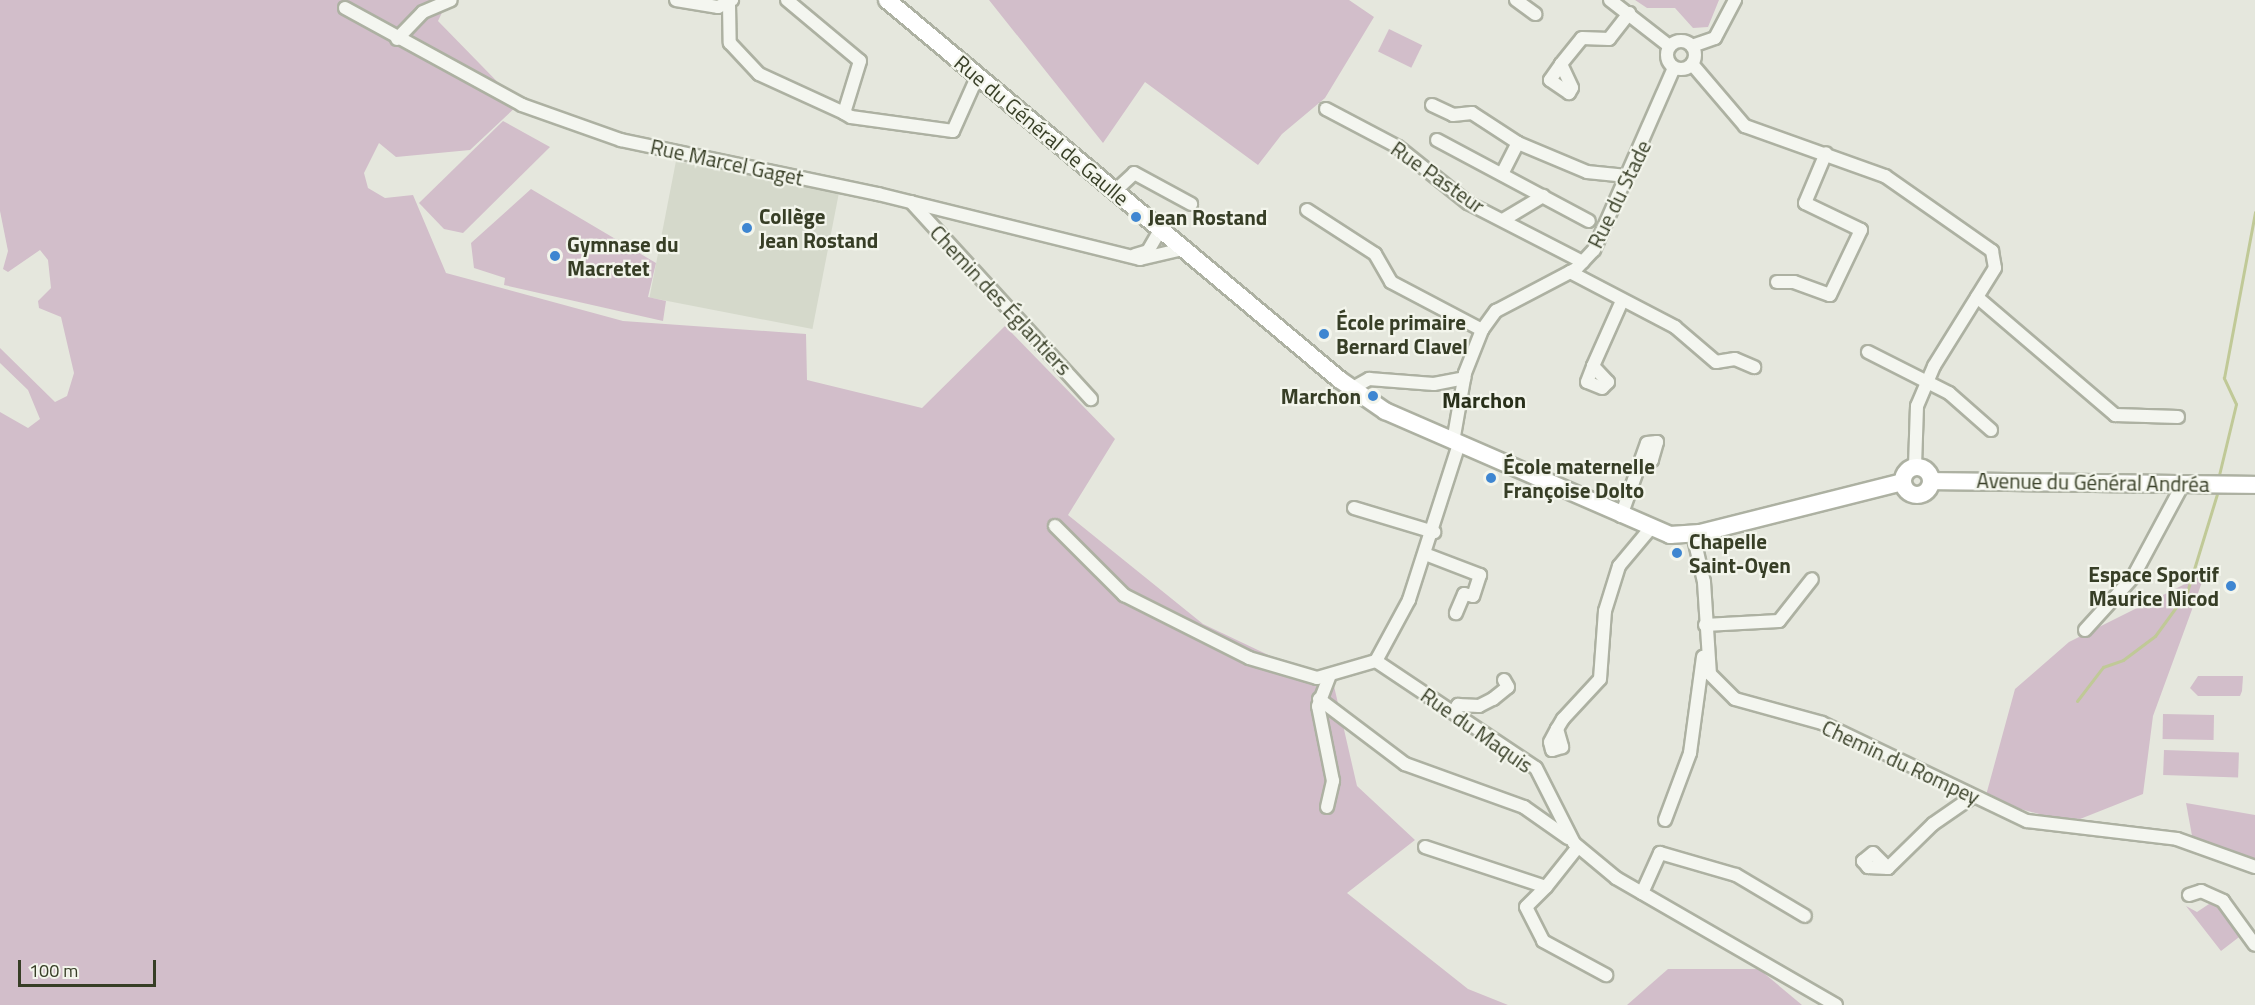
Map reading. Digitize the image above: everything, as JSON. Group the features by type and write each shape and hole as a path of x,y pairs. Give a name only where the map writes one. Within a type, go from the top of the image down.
{"main road":[{"name":"Rue du Général de Gaulle","path":"886,0 1351,389 1456,443 1650,529 1693,534 1903,482"},
{"path":"1915,466 1925,469 1932,481 1918,496 1903,482 1915,466"},
{"name":"Avenue du Général Andréa","path":"1932,481 2255,485"}],"street":[{"path":"397,39 423,12 451,0"},
{"path":"676,0 693,6 730,2 730,43 759,74 865,122 953,131 978,75"},
{"path":"787,0 860,61 844,112"},
{"path":"1516,0 1535,14"},
{"path":"1610,0 1669,46"},
{"path":"1692,64 1674,68 1666,58 1669,46 1680,40 1692,46 1715,38 1735,0"},
{"name":"Rue Marcel Gaget","path":"345,8 397,39 522,105 621,140 911,202 1131,256 1156,259 1183,249"},
{"path":"1561,64 1582,38 1609,39 1629,13"},
{"path":"1692,46 1692,64 1745,126 1826,153 1885,176 1992,251 1995,268 1926,383 1913,424 1915,466"},
{"name":"Rue du Stade","path":"1456,443 1464,378 1482,330 1496,311 1570,272 1594,250 1674,68"},
{"path":"1432,105 1453,115 1472,113 1518,143 1587,172 1627,176"},
{"name":"Rue Pasteur","path":"1326,109 1398,147 1468,203 1583,262"},
{"path":"1437,140 1589,221"},
{"path":"1502,174 1518,143"},
{"path":"1777,282 1794,282 1830,295 1861,230 1805,203 1826,153"},
{"path":"1115,191 1134,173 1191,204"},
{"path":"1503,220 1543,196"},
{"name":"Chemin des Églantiers","path":"911,202 1091,399"},
{"path":"1307,210 1375,254 1391,282 1482,330"},
{"path":"1131,256 1148,250 1160,230"},
{"path":"1570,272 1621,303 1675,327 1716,362 1735,359 1754,368"},
{"path":"1977,297 2115,416 2178,417"},
{"path":"1593,366 1621,303"},
{"path":"1868,352 1949,393 1991,430"},
{"path":"1351,389 1369,379 1420,384 1464,378"},
{"path":"1055,526 1124,595 1203,639 1289,672 1329,676 1376,661 1434,532 1456,443"},
{"path":"1621,516 1642,466"},
{"path":"2085,630 2133,577 2183,484"},
{"path":"1354,508 1434,532"},
{"path":"1557,729 1600,679 1605,611 1619,566 1650,529"},
{"name":"Chemin du Rompey","path":"1693,534 1710,674 1735,699 1822,723 1972,797 2027,821 2177,839 2255,867"},
{"path":"1425,554 1480,576 1473,596 1464,594 1456,614"},
{"path":"1705,625 1779,621 1812,579"},
{"path":"1665,820 1690,753 1705,647"},
{"name":"Rue du Maquis","path":"1376,661 1536,768 1575,846 1642,893 1836,1005"},
{"path":"1327,807 1333,781 1319,699 1329,676"},
{"path":"1454,712 1458,705 1479,706 1493,699 1509,687 1504,680"},
{"path":"1319,699 1405,764 1524,807 1575,846 1546,887 1526,907 1543,941 1606,975"},
{"path":"1888,868 1933,824 1972,797"},
{"path":"1425,847 1546,887"},
{"path":"1642,893 1660,853 1746,880 1805,916"},
{"path":"2189,895 2201,891 2223,901 2255,945"}],"shaded area":[{"path":"0,0 448,0 438,21 519,104 470,150 396,157 379,143 364,173 368,188 385,198 413,195 446,273 623,321 806,334 807,380 922,408 1005,326 1115,439 1068,515 1203,624 1300,670 1331,673 1357,786 1415,840 1347,893 1468,989 1508,1005 0,1005 0,412 28,428 40,419 28,390 0,363 0,348 55,402 67,396 74,373 61,317 39,308 38,301 51,288 48,260 40,250 8,272 3,269 8,251 0,211"},
{"path":"989,0 1349,0 1374,17 1325,98 1282,134 1258,165 1145,82 1103,143"},
{"path":"1635,0 1719,0 1708,27 1693,28 1675,8 1647,8"},
{"path":"1389,29 1422,45 1411,68 1378,51"},
{"path":"503,121 550,147 463,233 444,229 419,203"},
{"name":"Collège Jean Rostand","path":"676,161 839,193 812,329 649,297"},
{"name":"Gymnase du Macretet","path":"531,189 656,263 648,297 666,301 663,321 504,285 505,278 474,268 471,243"},
{"path":"2205,574 2153,716 2143,794 2080,819 2046,816 1985,799 2015,689 2069,642"},
{"path":"2198,676 2243,676 2240,696 2198,696 2190,688"},
{"path":"2163,714 2214,715 2214,740 2163,739"},
{"path":"2164,750 2239,753 2238,778 2163,775"},
{"path":"2186,803 2255,815 2255,865 2193,841"},
{"path":"2215,900 2243,934 2221,951 2186,906 2197,912"},
{"path":"1668,969 1759,969 1802,1005 1627,1005"}],"waterway":[{"path":"2219,475 2236,404 2224,378 2255,212"},
{"path":"2077,701 2103,667 2123,660 2155,636 2187,592 2217,494"}],"place":[{"name":"Jean Rostand","path":"1136,217"},
{"name":"Collège Jean Rostand","path":"747,228"},
{"name":"Gymnase du Macretet","path":"555,256"},
{"name":"École primaire Bernard Clavel","path":"1324,334"},
{"name":"Marchon","path":"1373,396"},
{"name":"École maternelle Françoise Dolto","path":"1491,478"},
{"name":"Chapelle Saint-Oyen","path":"1677,553"},
{"name":"Espace Sportif Maurice Nicod","path":"2231,586"}],"district":[{"name":"Marchon","path":"1484,401"}]}
